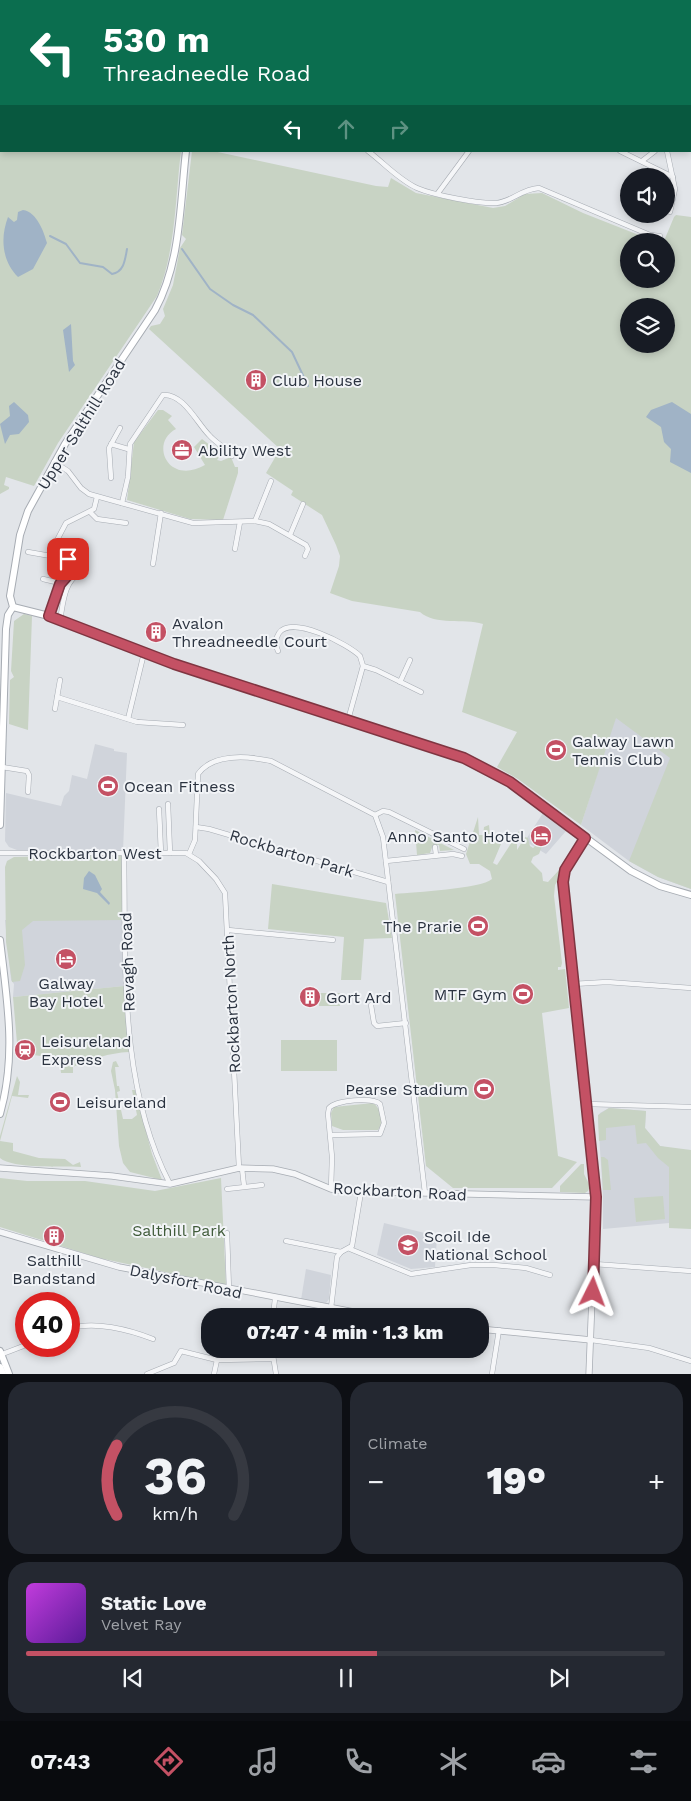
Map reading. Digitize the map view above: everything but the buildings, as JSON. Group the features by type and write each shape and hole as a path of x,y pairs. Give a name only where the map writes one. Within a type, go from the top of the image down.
{"main road":[{"name":"Upper Salthill Road","path":"0,825 6,629 8,615 13,607 10,596 22,526 54,462 155,310 166,287 173,259 186,152"},
{"path":"13,607 49,616 144,653 435,748 484,767 510,782 585,838 646,879 691,895"},
{"path":"0,940 11,1046 8,1080 0,1114"},
{"path":"0,1353 9,1374"},
{"path":"0,1367 3,1374"}],"street":[{"path":"369,152 417,188 485,203 507,201 521,192 539,188 645,233"},
{"path":"438,193 468,152"},
{"path":"622,152 656,168"},
{"path":"642,161 654,152"},
{"path":"667,152 671,168"},
{"path":"122,503 128,477 128,449 160,397 167,395 181,402 197,418 210,436 232,456"},
{"path":"111,478 108,453 120,428"},
{"path":"111,444 128,449"},
{"path":"54,462 68,471 86,493 199,524 255,521 273,525 307,546 305,556"},
{"path":"255,521 271,481"},
{"path":"55,544 66,523 94,509 97,497"},
{"path":"290,535 303,504"},
{"path":"90,512 97,519 126,523"},
{"path":"153,564 161,514"},
{"path":"235,549 240,522"},
{"path":"28,552 68,559 70,562 68,575 60,584 49,616"},
{"path":"60,620 69,583 73,576 80,574"},
{"path":"43,579 60,584"},
{"path":"278,651 276,642 279,633 288,627 301,626 356,652 360,656 363,666 348,720"},
{"path":"128,719 144,653"},
{"path":"400,682 410,660"},
{"path":"363,666 421,692"},
{"path":"55,709 60,680"},
{"path":"57,697 128,719 148,723 183,725"},
{"path":"189,854 195,840 198,774 207,765 238,758 271,761 375,814 382,831 386,861 424,1193"},
{"path":"2,767 27,771 29,775 28,792"},
{"path":"168,804 170,853"},
{"path":"159,809 161,853"},
{"path":"375,814 383,811 389,812 464,849"},
{"name":"Rockbarton Park","path":"196,827 217,831 388,882"},
{"path":"585,838 565,870 563,882 596,1197 589,1374"},
{"path":"436,847 436,856"},
{"name":"Rockbarton West","path":"0,853 189,854"},
{"name":"Revagh Road","path":"124,853 127,998 134,1063 151,1141 170,1184"},
{"name":"Rockbarton North","path":"189,854 223,887 228,930 241,1168 244,1186"},
{"path":"386,861 453,854 462,856"},
{"path":"228,930 333,940"},
{"path":"573,984 606,982 691,988"},
{"path":"371,1005 374,1023 377,1026 406,1023"},
{"path":"330,1135 380,1134 384,1123 380,1104 374,1100 330,1105 328,1111 330,1135 333,1168 330,1189"},
{"path":"587,1104 691,1107"},
{"name":"Rockbarton Road","path":"0,1168 112,1176 170,1184 241,1168 284,1171 330,1189 361,1192 596,1197"},
{"path":"227,1189 262,1185"},
{"path":"350,1248 361,1192"},
{"name":"Dalysfort Road","path":"0,1232 95,1261 229,1290 325,1308"},
{"path":"227,1233 229,1290"},
{"path":"286,1242 341,1252 350,1248 411,1274 471,1265 494,1264 526,1268 550,1275"},
{"path":"331,1308 336,1262 341,1252"},
{"path":"594,1264 691,1271"},
{"path":"274,1308 275,1299"},
{"path":"80,1325 129,1330 153,1339"},
{"path":"489,1329 649,1348 691,1361"},
{"path":"492,1374 499,1330"},
{"path":"0,1353 15,1348"},
{"path":"147,1374 174,1363 180,1352 184,1352 217,1360 273,1359 276,1374"},
{"path":"214,1374 217,1360"}],"shaded area":[{"path":"691,683 691,889 658,877 629,861 581,825 615,718"},
{"path":"95,744 114,749 114,751 127,753 123,851 17,850 9,847 5,841 6,793 61,806 64,796 69,791 72,775 87,779"},
{"path":"543,813 566,831 546,854 525,841"},
{"name":"Galway Bay Hotel","path":"5,920 123,920 124,986 13,997 14,984 11,980"},
{"path":"609,1108 646,1111 645,1128 660,1146 670,1148 669,1223 603,1229 603,1195 598,1119 600,1113"},
{"name":"Scoil Ide National School","path":"384,1223 437,1236 435,1267 411,1269 377,1255"},
{"path":"306,1269 331,1275 329,1299 326,1303 301,1300"}],"green space":[{"path":"0,152 181,152 174,225 168,261 157,296 58,443 34,486 6,477 4,485 9,487 9,489 0,494"},
{"path":"192,152 218,152 376,186 388,187 391,178 416,193 493,208 505,206 525,194 542,193 583,213 634,233 620,233 620,288 675,288 675,233 667,233 672,223 675,223 676,215 691,217 691,889 658,877 629,861 670,758 616,718 581,825 518,779 497,767 517,732 462,712 483,624 434,619 420,612 352,601 330,593 339,566 340,556 322,515 291,495 293,491 266,473 280,449 149,329 151,326 160,324 165,316 163,309 173,285 180,248 186,239 182,235"},
{"path":"158,410 163,410 172,416 168,420 176,429 168,435 164,443 164,452 172,467 181,470 192,470 205,465 194,447 202,439 215,449 218,445 224,450 217,460 221,461 231,457 235,467 238,467 238,473 223,520 190,519 127,500 134,442"},
{"path":"24,614 32,616 28,730 9,724 10,680 14,677 11,671 14,621"},
{"name":"Pearse Stadium","path":"478,817 479,835 483,835 484,827 489,825 490,835 501,844 493,863 497,865 519,831 522,832 517,844 517,850 525,837 528,838 530,846 533,848 539,843 542,846 539,854 533,857 531,862 542,873 543,881 548,882 559,870 559,878 555,885 554,896 562,963 558,970 565,969 569,1008 542,1013 558,1156 577,1162 552,1188 453,1188 426,1166 395,894 461,888 492,879 490,871 479,864 470,864 466,854"},
{"path":"415,830 454,850 440,851 439,845 433,845 430,853 417,855"},
{"path":"122,855 123,920 33,921 22,930 25,965 20,981 12,982 6,942 5,867 7,861 14,857"},
{"path":"272,884 386,903 392,938 364,939 361,980 341,980 344,937 268,929"},
{"path":"124,986 129,1052 93,1059 73,1067 73,1073 61,1073 60,1065 49,1057 25,1054 17,1043 13,997"},
{"path":"319,993 340,993 340,1006 319,1006"},
{"path":"281,1040 337,1040 337,1071 281,1071"},
{"path":"116,1061 119,1067 115,1067 117,1086 119,1086 120,1091 117,1092 123,1119 132,1119 137,1115 132,1090 135,1090 152,1154 162,1180 130,1172 123,1163 119,1146 115,1090 111,1071 113,1062"},
{"path":"17,1076 20,1082 18,1095 29,1095 28,1098 12,1096 0,1141"},
{"path":"373,1103 381,1115 381,1123 378,1130 343,1130 332,1126 331,1113 334,1107"},
{"path":"609,1108 646,1111 645,1128 660,1146 691,1150 691,1229 669,1228 669,1167 658,1158 646,1143 637,1144 635,1125 606,1128 606,1140 599,1141 598,1115"},
{"path":"0,1141 13,1143 13,1151 39,1158 65,1159 73,1165 80,1162 81,1167 50,1167 6,1162 0,1158"},
{"path":"601,1157 608,1160 611,1190 603,1190"},
{"path":"581,1164 584,1164 584,1174 590,1186 588,1191 585,1193 560,1192 560,1186"},
{"name":"Salthill Park","path":"0,1178 27,1181 85,1181 155,1191 221,1178 226,1285 99,1258 0,1227"},
{"path":"663,1196 665,1219 636,1222 634,1198"}],"water":[{"path":"23,210 36,218 47,243 33,269 18,277 6,257 3,241 8,217 14,222 17,220 18,212"},
{"path":"71,324 73,361 75,365 69,372 63,330"},
{"path":"14,402 28,415 29,422 19,434 10,435 5,444 0,424 10,416 9,406"},
{"path":"672,402 691,414 691,473 670,462 671,449 664,442 661,427 646,417 651,410"},
{"path":"89,871 95,875 102,889 100,892 110,903 109,905 97,893 83,889 84,878"}],"waterway":[{"path":"50,236 66,244 80,263 103,267 112,274 121,268 125,261 127,249"},
{"path":"182,249 210,289 233,305 253,315 292,352 308,386"}],"place":[{"name":"Club House","path":"256,380"},
{"name":"Ability West","path":"182,450"},
{"name":"Avalon Threadneedle Court","path":"156,632"},
{"name":"Galway Lawn Tennis Club","path":"556,750"},
{"name":"Ocean Fitness","path":"108,786"},
{"name":"Anno Santo Hotel","path":"541,836"},
{"name":"The Prarie","path":"478,926"},
{"name":"Galway Bay Hotel","path":"66,959"},
{"name":"MTF Gym","path":"523,994"},
{"name":"Gort Ard","path":"310,997"},
{"name":"Leisureland Express","path":"25,1050"},
{"name":"Pearse Stadium","path":"484,1089"},
{"name":"Leisureland","path":"60,1102"},
{"name":"Salthill Bandstand","path":"54,1236"},
{"name":"Scoil Ide National School","path":"408,1245"}],"route":[{"path":"68,559 70,562 68,575 60,584 49,616 174,664 464,758 510,782 585,838 565,870 563,882 589,1115 596,1197 593,1292"}]}
